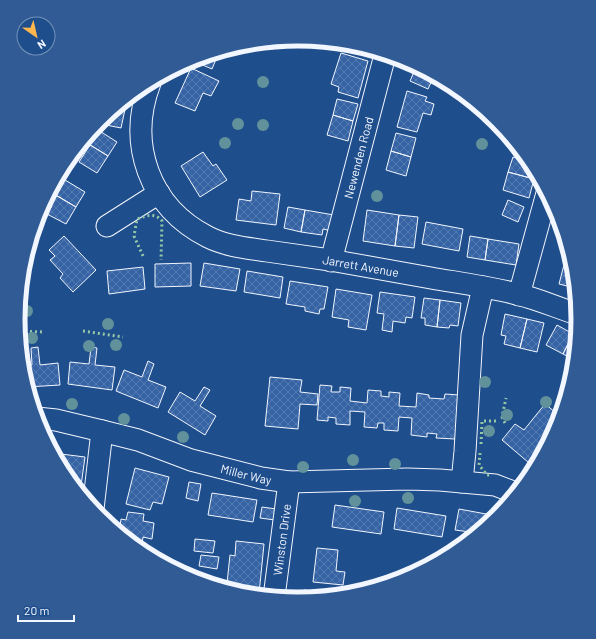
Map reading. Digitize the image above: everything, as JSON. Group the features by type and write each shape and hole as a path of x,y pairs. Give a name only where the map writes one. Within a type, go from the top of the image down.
{"street":[{"name":"Newenden Road","path":"331,260 383,60"},
{"name":"Jarrett Avenue","path":"147,93 142,106 140,133 145,161 150,177 159,193 169,206 194,229 209,237 224,243 241,247 331,260 483,287 518,295 571,312"},
{"path":"107,226 159,193"},
{"path":"518,295 545,203"},
{"path":"462,482 466,451 472,335 483,287"},
{"name":"Miller Way","path":"44,419 56,420 138,440 191,460 262,478 289,482 407,479 440,480 496,485 511,491"},
{"path":"94,501 102,431"},
{"name":"Winston Drive","path":"275,591 289,482"}],"building":[{"path":"341,53 368,61 358,98 338,92 339,87 331,84"},
{"path":"216,59 212,69 201,64"},
{"path":"191,69 219,81 211,96 203,93 195,111 175,103"},
{"path":"414,72 431,82 428,89 410,81"},
{"path":"407,91 427,97 425,101 434,104 431,115 423,113 417,132 397,127"},
{"path":"337,99 358,104 353,121 333,115"},
{"path":"125,108 121,128 106,125"},
{"path":"333,115 353,121 348,141 327,135"},
{"path":"100,131 117,142 108,156 89,144"},
{"path":"396,133 416,138 411,157 391,151"},
{"path":"90,145 108,156 97,173 79,162"},
{"path":"391,151 411,157 406,176 386,170"},
{"path":"203,152 213,166 216,164 227,180 200,197 181,166"},
{"path":"513,157 519,158 531,178 508,172"},
{"path":"508,172 531,178 533,182 529,198 503,190"},
{"path":"65,180 85,192 76,207 56,195"},
{"path":"252,191 280,194 276,225 236,220 239,199 251,201"},
{"path":"55,195 76,207 66,224 47,214 52,206 50,205"},
{"path":"508,200 524,207 518,222 502,215"},
{"path":"288,207 305,210 301,232 284,228"},
{"path":"305,210 334,215 332,231 323,229 322,235 301,232"},
{"path":"367,210 399,215 395,246 363,241"},
{"path":"399,215 418,217 414,248 395,246"},
{"path":"426,222 463,229 459,251 422,244"},
{"path":"64,236 96,270 73,292 60,278 63,274 50,260 55,256 49,250"},
{"path":"470,236 488,239 485,260 467,257"},
{"path":"488,239 519,244 516,265 485,260"},
{"path":"565,261 569,287 559,284"},
{"path":"191,263 191,286 155,287 155,264"},
{"path":"204,263 240,269 236,291 200,286"},
{"path":"143,267 145,289 109,294 107,271"},
{"path":"247,271 283,277 280,298 244,292"},
{"path":"290,281 328,287 324,309 320,309 319,314 305,311 305,307 286,304"},
{"path":"336,289 372,295 366,330 348,327 349,320 332,317"},
{"path":"380,292 415,297 412,318 406,317 405,323 393,321 392,332 382,330 384,314 377,313"},
{"path":"424,298 440,300 437,327 425,325 425,318 421,318"},
{"path":"440,300 461,303 458,326 450,325 449,328 437,327"},
{"path":"505,314 527,319 520,348 504,344 506,336 501,335"},
{"path":"527,319 544,323 537,352 520,348"},
{"path":"557,325 570,332 570,340 563,354 546,345"},
{"path":"570,340 569,357 563,354"},
{"path":"38,347 40,365 58,363 60,385 33,387 29,365 32,365 31,348"},
{"path":"91,347 97,348 95,365 115,367 112,390 68,384 70,362 89,364"},
{"path":"148,361 154,364 148,380 166,387 158,408 116,391 124,370 142,377"},
{"path":"270,377 302,380 300,392 318,394 317,405 300,404 298,429 265,426"},
{"path":"320,385 332,386 331,392 340,392 340,387 351,388 350,401 367,403 368,390 381,391 381,396 389,397 389,392 400,393 399,406 416,407 417,393 429,395 429,398 444,399 445,394 459,395 455,439 436,438 437,434 427,433 427,437 411,435 412,418 399,417 398,431 384,430 384,423 378,423 377,428 364,427 365,412 350,411 350,425 336,424 336,418 328,417 328,421 317,420"},
{"path":"204,387 210,390 200,406 216,416 205,435 168,412 180,392 195,401"},
{"path":"545,404 555,412 543,440 530,463 502,440 515,424 524,430"},
{"path":"61,454 85,457 81,486"},
{"path":"135,468 169,477 162,504 153,502 150,510 126,504"},
{"path":"189,482 201,484 198,501 186,498"},
{"path":"212,493 257,500 253,522 208,515"},
{"path":"335,505 384,512 381,534 332,527"},
{"path":"262,507 276,509 275,520 260,518"},
{"path":"397,508 446,516 442,537 394,529"},
{"path":"459,509 489,515 469,532 455,530"},
{"path":"128,512 144,514 143,521 154,523 152,539 143,537 142,543 132,536 120,527 121,519 126,520"},
{"path":"195,539 215,541 213,553 194,551"},
{"path":"236,541 264,544 259,590 227,583 230,555 235,556"},
{"path":"317,548 338,550 336,571 345,572 343,585 313,582"},
{"path":"201,555 219,557 217,569 199,566"},
{"path":"304,590 316,592 304,592"}],"hedge":[{"path":"143,256 134,236 137,219 147,216 156,216 162,221 161,260"},
{"path":"26,331 43,332"},
{"path":"83,331 123,337"},
{"path":"505,423 502,417 506,398"},
{"path":"481,444 482,421 496,421"},
{"path":"480,453 479,465 487,475 490,475"}]}
